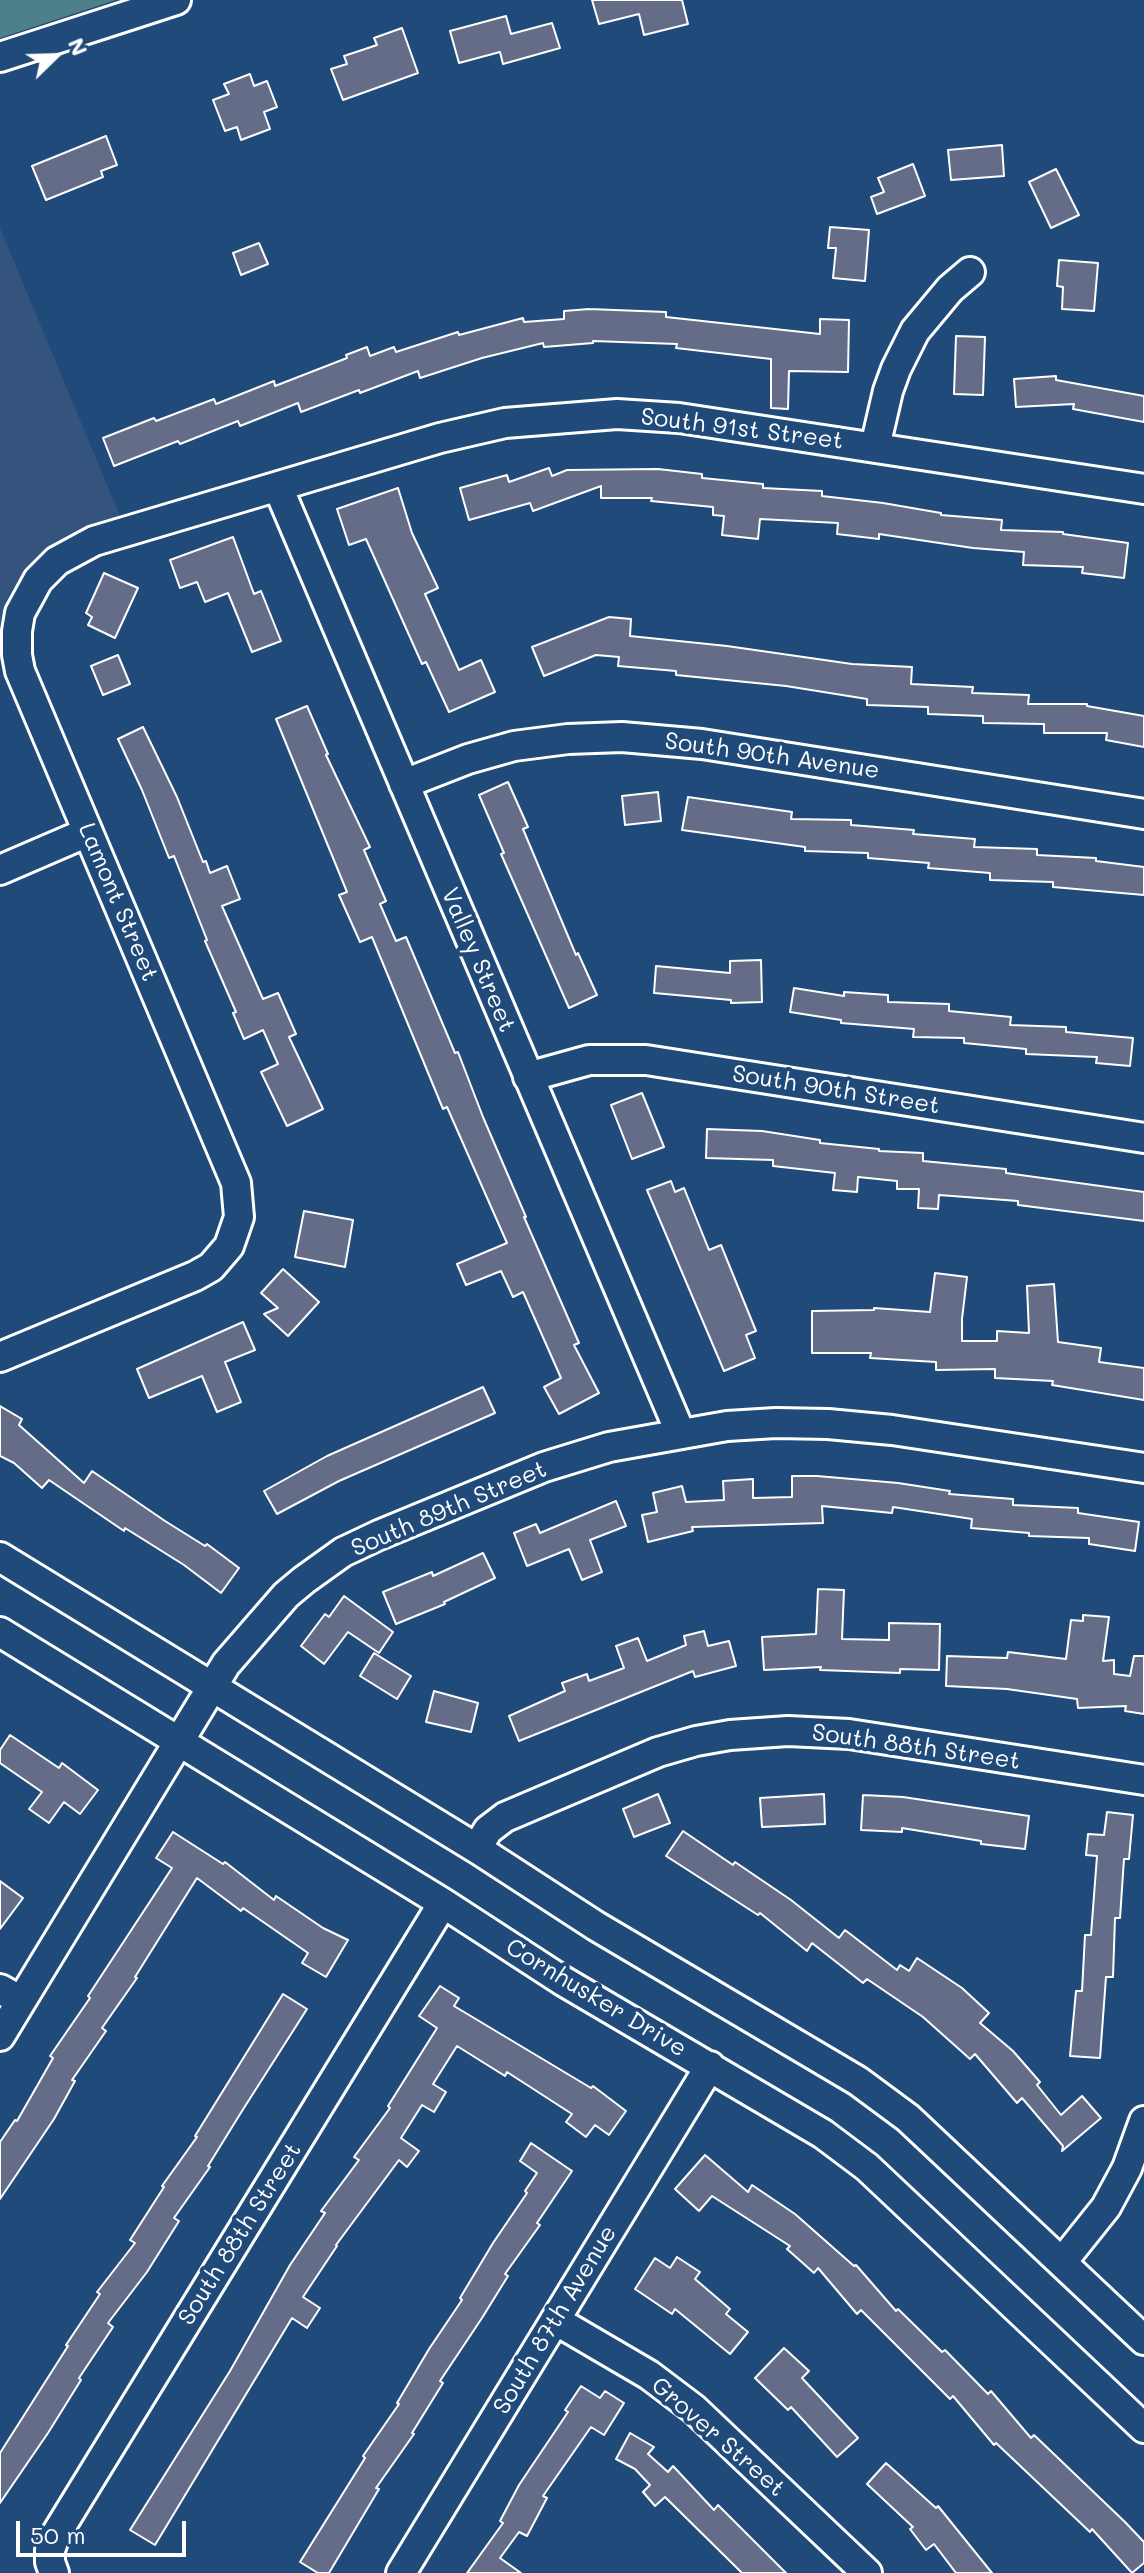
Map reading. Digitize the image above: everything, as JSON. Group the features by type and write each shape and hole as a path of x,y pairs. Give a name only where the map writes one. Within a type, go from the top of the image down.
{"street":[{"path":"0,57 176,0"},
{"path":"875,447 888,391 915,331 950,289 970,272"},
{"name":"South 91st Street","path":"68,553 94,541 440,438 505,423 617,414 679,418 1144,489"},
{"name":"Valley Street","path":"278,487 680,1432"},
{"name":"Lamont Street","path":"0,1357 195,1276 218,1260 237,1229 239,1198 236,1183 20,671 17,631 27,596 38,580 68,553"},
{"name":"South 90th Avenue","path":"404,784 468,759 514,746 568,739 622,737 702,744 1144,814"},
{"path":"0,870 88,832"},
{"name":"South 90th Street","path":"528,1077 589,1060 646,1060 1144,1138"},
{"name":"South 89th Street","path":"0,2036 10,1995 180,1741 226,1664 269,1612 304,1580 343,1552 544,1467 609,1447 680,1432 751,1424 828,1424 892,1430 1144,1468"},
{"path":"0,1557 477,1848 596,1926 858,2081 908,2118 1144,2340"},
{"name":"Cornhusker Drive","path":"0,1632 443,1903 563,1981 823,2134 867,2167 1144,2428"},
{"name":"South 88th Street","path":"477,1848 488,1830 505,1817 658,1752 730,1735 788,1731 849,1734 1144,1780"},
{"name":"South 88th Street","path":"53,2571 50,2550 55,2536 443,1903"},
{"name":"South 87th Avenue","path":"401,2573 710,2066"},
{"path":"1062,2262 1106,2207 1127,2168 1144,2121"},
{"name":"Grover Street","path":"555,2320 649,2375 694,2409 867,2573"}],"shaded area":[{"path":"0,228 120,516 64,538 33,561 8,596 0,625"}],"green space":[{"path":"0,0 116,0 0,38"}],"building":[{"path":"592,0 682,0 688,24 644,35 639,14 599,24"},
{"path":"506,16 511,34 552,23 560,48 503,64 500,52 459,63 450,31"},
{"path":"402,28 418,73 343,100 331,69 347,64 344,56 377,45 374,38"},
{"path":"250,74 254,86 267,81 277,107 264,112 270,129 241,140 237,127 225,131 213,100 229,94 224,84"},
{"path":"106,136 117,165 101,171 103,177 46,200 32,166"},
{"path":"1002,145 1004,176 951,180 948,150"},
{"path":"913,164 925,196 877,214 871,197 884,192 878,178"},
{"path":"1056,169 1079,215 1051,228 1029,182"},
{"path":"830,227 869,230 865,281 833,278 836,248 828,248"},
{"path":"259,243 268,264 241,275 233,253"},
{"path":"1059,260 1098,263 1094,311 1062,309 1063,287 1057,286"},
{"path":"564,311 666,312 666,317 820,334 820,319 849,320 848,372 789,371 788,409 771,408 771,359 676,348 677,344 593,341 544,347 543,343 420,378 418,371 301,412 298,403 240,426 238,421 114,466 103,438 214,399 216,404 274,381 275,386 367,347 370,356 394,347 396,352 458,332 459,335 523,318 524,322 564,319"},
{"path":"956,336 985,337 983,395 954,394"},
{"path":"1056,376 1056,380 1144,396 1144,422 1073,409 1074,404 1016,407 1014,379"},
{"path":"549,468 552,476 567,470 658,469 702,474 702,478 763,484 763,488 822,491 822,496 883,503 941,515 1002,520 1001,530 1063,532 1128,543 1124,578 1082,573 1083,567 1023,565 1024,552 879,534 879,539 837,534 838,523 760,519 758,539 722,535 724,516 713,515 713,507 651,501 652,498 601,498 601,486 533,511 530,503 469,520 460,488 507,475 509,482"},
{"path":"398,488 412,533 438,588 425,594 459,670 481,660 495,692 449,712 426,662 422,664 366,539 349,545 337,509"},
{"path":"233,537 254,594 261,591 281,641 252,652 228,593 205,602 197,582 180,588 170,560"},
{"path":"104,573 138,588 115,638 88,625 92,617 86,613"},
{"path":"609,617 631,619 630,636 852,664 912,667 911,684 973,687 972,693 1029,695 1028,704 1087,704 1144,716 1144,747 1106,740 1107,733 1044,733 1044,724 983,723 983,716 928,714 928,707 867,705 867,699 786,686 618,666 619,657 596,655 544,676 532,647"},
{"path":"118,655 130,684 103,695 91,666"},
{"path":"307,706 326,755 370,847 364,850 386,901 380,904 396,941 406,937 455,1053 458,1052 524,1217 579,1343 574,1345 599,1393 559,1414 544,1387 561,1378 523,1292 513,1297 501,1271 466,1285 457,1264 507,1243 447,1107 443,1109 372,937 360,942 339,895 347,892 276,719"},
{"path":"143,727 177,797 203,862 206,861 210,873 227,866 240,899 222,906 263,999 278,993 296,1034 289,1037 323,1109 287,1126 261,1072 278,1064 263,1030 244,1039 174,856 169,858 118,739"},
{"path":"508,782 528,827 523,829 576,955 578,953 597,995 569,1008 501,854 504,853 479,795"},
{"path":"658,792 661,821 625,825 622,796"},
{"path":"688,797 792,812 791,819 851,820 851,825 975,839 974,847 1037,849 1037,855 1096,858 1096,861 1144,867 1144,895 1053,887 1053,882 990,880 990,873 928,868 929,863 868,858 868,853 805,851 805,847 682,830"},
{"path":"761,960 762,1002 731,1003 731,1000 654,993 656,966 730,973 730,961"},
{"path":"794,988 844,996 844,992 888,995 888,1002 949,1004 949,1011 1011,1017 1010,1025 1066,1027 1066,1032 1133,1038 1130,1066 1096,1063 1097,1057 1026,1054 1026,1049 964,1043 964,1038 913,1037 914,1029 841,1023 841,1020 790,1012"},
{"path":"642,1093 664,1147 632,1159 611,1105"},
{"path":"707,1129 762,1131 820,1140 820,1143 923,1153 923,1161 1006,1169 1006,1173 1144,1192 1144,1221 1018,1205 1018,1201 939,1195 938,1209 918,1208 919,1189 897,1189 897,1181 858,1177 857,1192 833,1190 835,1173 773,1166 773,1160 706,1158"},
{"path":"671,1181 675,1192 684,1188 709,1250 721,1245 756,1331 746,1335 755,1358 724,1371 647,1190"},
{"path":"304,1211 353,1220 345,1267 295,1257"},
{"path":"283,1269 319,1302 288,1336 264,1314 278,1308 261,1293"},
{"path":"935,1273 967,1277 962,1341 997,1341 997,1331 1029,1333 1027,1286 1054,1284 1058,1342 1101,1348 1099,1362 1144,1368 1144,1400 1052,1385 1053,1381 995,1378 995,1369 936,1370 936,1362 870,1358 871,1353 812,1353 812,1311 874,1308 930,1312"},
{"path":"243,1322 255,1350 225,1362 241,1402 217,1412 202,1376 149,1398 137,1369"},
{"path":"483,1387 495,1413 339,1481 277,1514 264,1491 327,1456"},
{"path":"0,1406 22,1419 19,1425 84,1483 92,1471 165,1521 205,1546 207,1544 239,1568 221,1593 184,1565 125,1528 124,1531 49,1480 42,1488 14,1463 0,1456"},
{"path":"792,1476 898,1483 950,1491 949,1494 1013,1499 1013,1505 1078,1508 1078,1513 1139,1522 1135,1551 1089,1544 1089,1538 1029,1536 1029,1533 971,1528 972,1519 893,1507 892,1513 822,1506 823,1523 692,1527 693,1531 648,1542 642,1515 657,1512 653,1493 682,1486 686,1502 724,1500 723,1481 753,1479 753,1498 792,1497"},
{"path":"616,1501 626,1526 590,1540 602,1572 582,1580 569,1549 527,1566 514,1533 536,1524 540,1533"},
{"path":"483,1553 495,1578 445,1604 396,1624 383,1592 432,1572 433,1576"},
{"path":"818,1589 844,1590 842,1639 889,1640 889,1623 940,1624 939,1670 900,1669 900,1673 820,1670 821,1667 764,1670 762,1637 816,1634"},
{"path":"344,1596 393,1632 379,1653 348,1632 324,1664 301,1646 325,1614 329,1617"},
{"path":"1083,1615 1109,1617 1103,1661 1114,1660 1114,1674 1130,1676 1134,1656 1144,1656 1144,1714 1125,1711 1126,1706 1078,1708 1077,1699 1007,1689 946,1686 947,1656 1007,1658 1008,1652 1066,1659 1071,1620 1083,1621"},
{"path":"704,1631 708,1646 729,1641 736,1666 695,1677 693,1671 519,1741 509,1716 565,1691 562,1683 587,1674 589,1681 624,1668 616,1646 638,1638 647,1661 686,1645 684,1636"},
{"path":"374,1653 411,1676 397,1699 360,1676"},
{"path":"434,1691 478,1703 471,1732 426,1722"},
{"path":"10,1735 59,1768 62,1763 98,1790 80,1814 64,1802 49,1823 29,1809 42,1792 0,1763 0,1750"},
{"path":"658,1794 670,1823 634,1837 623,1809"},
{"path":"824,1794 825,1824 762,1827 760,1798"},
{"path":"863,1795 903,1797 1029,1816 1025,1849 981,1844 981,1841 902,1828 902,1832 861,1830"},
{"path":"1107,1812 1133,1815 1129,1859 1124,1859 1120,1918 1115,1918 1113,1977 1106,1977 1100,2058 1070,2056 1076,1991 1082,1991 1085,1935 1091,1935 1097,1856 1086,1855 1088,1834 1104,1835"},
{"path":"683,1831 791,1900 839,1938 845,1930 897,1970 900,1965 909,1971 917,1958 962,1988 989,2013 980,2023 1013,2051 1040,2082 1037,2085 1061,2115 1082,2096 1101,2118 1062,2151 1063,2146 1022,2098 1017,2103 975,2054 970,2059 923,2017 867,1979 863,1983 812,1943 807,1951 760,1913 758,1915 666,1856"},
{"path":"173,1832 223,1864 225,1862 274,1900 276,1896 323,1928 348,1940 326,1977 302,1963 308,1953 243,1908 241,1911 197,1878 137,1978 102,2028 106,2031 72,2080 75,2081 54,2119 0,2199 0,2142 17,2121 53,2058 50,2056 172,1868 156,1858"},
{"path":"0,1881 23,1898 0,1929"},
{"path":"440,1986 459,1998 454,2006 591,2088 593,2086 626,2111 609,2135 595,2125 586,2137 566,2122 572,2114 507,2072 505,2076 457,2046 433,2084 446,2092 434,2112 422,2105 401,2138 419,2151 407,2167 399,2160 336,2245 303,2297 320,2308 307,2328 292,2318 155,2545 130,2530 230,2371 290,2265 325,2213 321,2211 359,2160 354,2157 390,2108 388,2106 437,2028 419,2016"},
{"path":"283,1994 307,2009 210,2167 174,2218 179,2221 147,2272 108,2323 113,2327 79,2378 81,2380 0,2503 0,2453 100,2294 97,2292 135,2243 130,2240 162,2186 197,2137"},
{"path":"531,2143 572,2171 440,2381 443,2383 414,2434 376,2488 379,2489 329,2573 318,2573 300,2562 462,2300 460,2298 493,2243 527,2193 525,2191 537,2173 520,2161"},
{"path":"705,2155 748,2192 752,2185 795,2214 856,2265 896,2311 898,2309 942,2352 945,2350 988,2394 991,2391 1031,2438 1034,2435 1125,2522 1144,2542 1144,2563 1132,2573 1092,2529 1090,2532 996,2443 994,2445 953,2396 950,2399 861,2310 857,2314 818,2268 814,2273 787,2249 790,2246 712,2196 699,2211 675,2189"},
{"path":"677,2257 700,2272 695,2279 730,2309 726,2314 748,2332 730,2354 675,2309 672,2314 635,2289 655,2258 670,2268"},
{"path":"784,2348 809,2371 802,2378 858,2438 837,2457 791,2407 788,2410 755,2378"},
{"path":"581,2386 600,2398 605,2391 624,2403 604,2435 591,2427 543,2496 547,2498 527,2536 519,2532 500,2558 521,2573 467,2573 503,2523 500,2521 519,2485 568,2412 565,2410"},
{"path":"630,2433 654,2447 648,2454 668,2472 673,2466 714,2510 718,2505 786,2573 742,2573 665,2497 655,2506 643,2492 650,2485 635,2469 616,2459"},
{"path":"886,2463 936,2508 938,2506 992,2573 956,2573 934,2544 926,2550 910,2529 913,2527 867,2484"}]}
